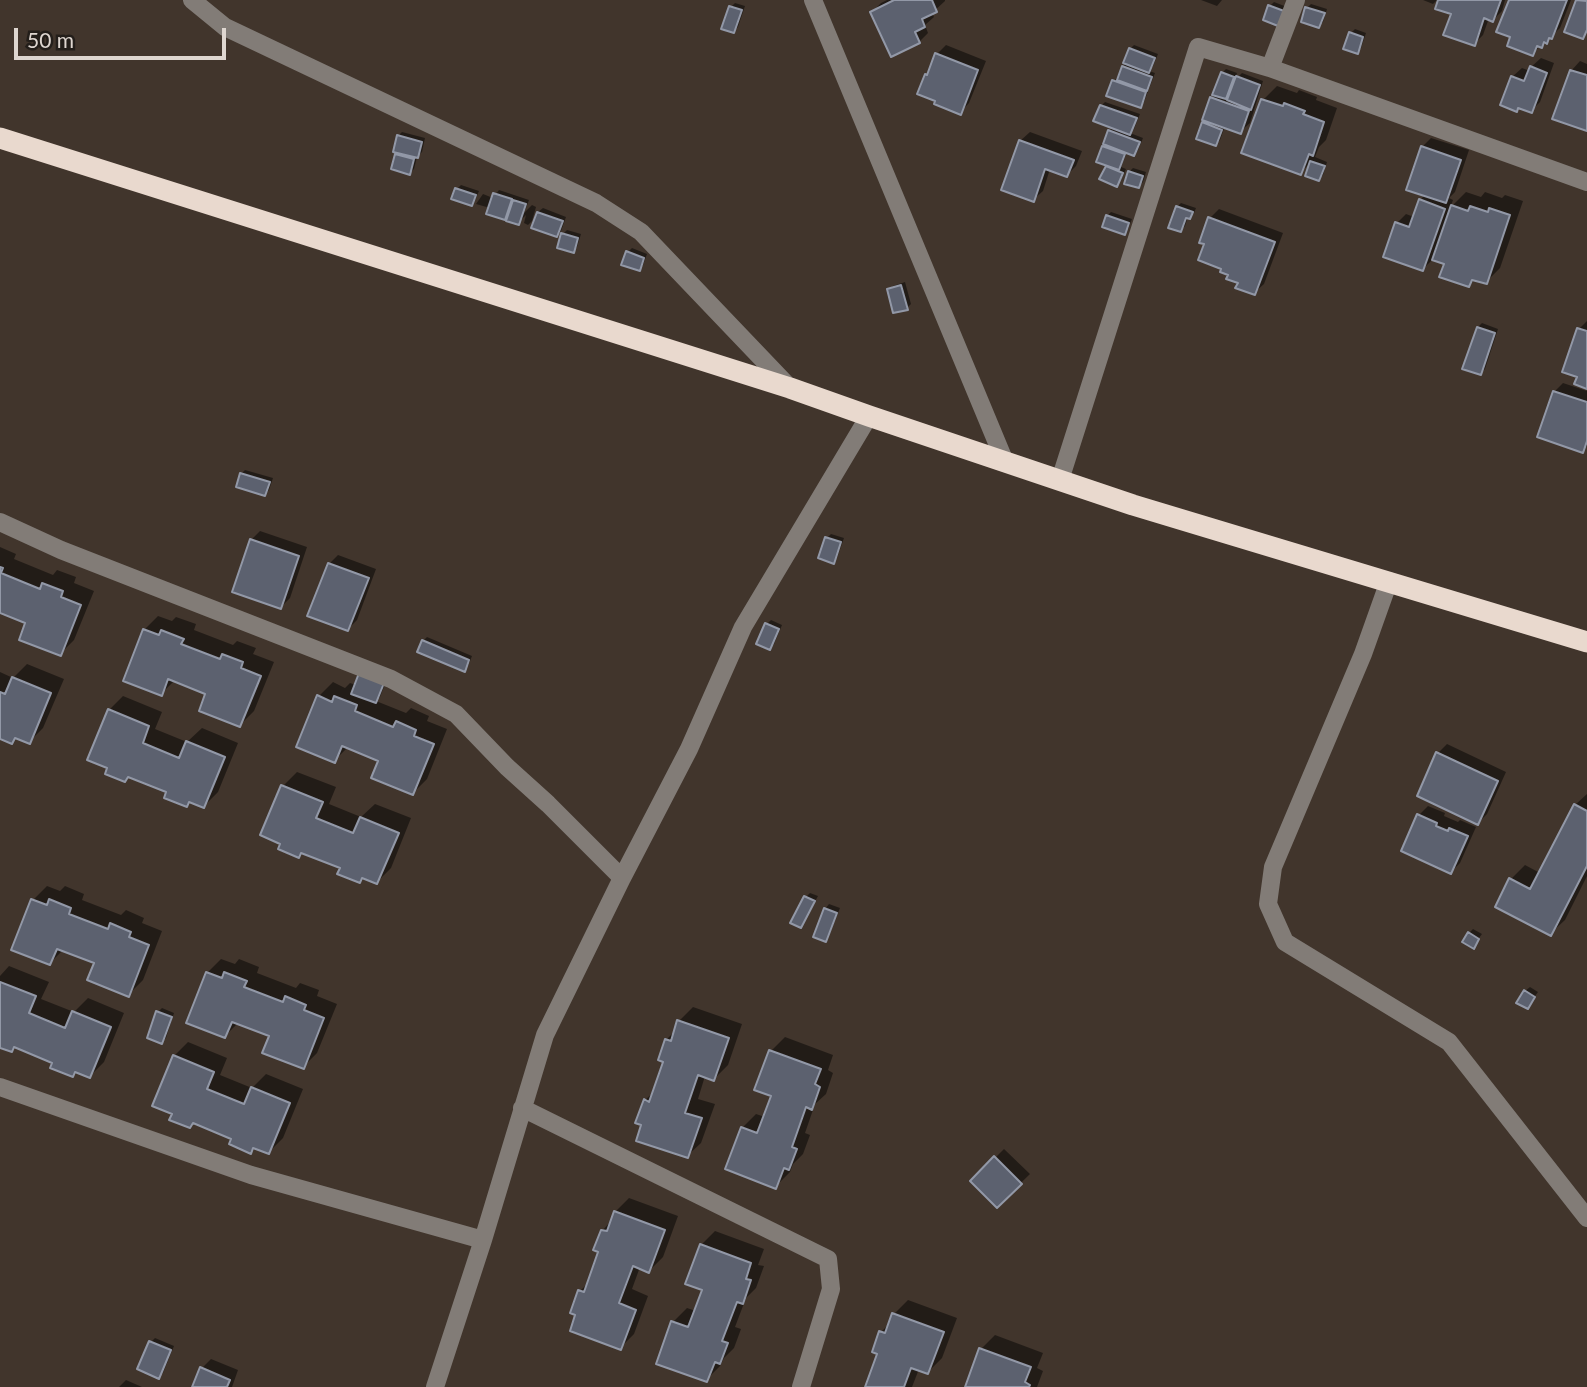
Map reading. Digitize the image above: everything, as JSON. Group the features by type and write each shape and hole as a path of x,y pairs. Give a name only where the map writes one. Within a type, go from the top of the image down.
{"highway":[{"path":"0,138 790,388 1133,505 1587,642"}],"street":[{"path":"192,0 225,27 596,203 641,232 790,388"},
{"path":"813,0 1005,462"},
{"path":"1270,68 1296,0"},
{"path":"1060,480 1198,47 1270,68 1587,182"},
{"path":"435,1387 545,1035 689,749 743,627 869,416"},
{"path":"0,522 61,550 391,679 456,714 622,878"},
{"path":"1389,581 1363,654 1273,866 1268,904 1285,943 1449,1042 1587,1218"},
{"path":"0,1087 251,1175 483,1240"},
{"path":"523,1108 828,1259 831,1289 801,1387"}],"building":[{"path":"894,0 932,0 937,12 922,19 925,27 915,32 920,43 891,57 870,12"},
{"path":"1438,0 1501,0 1493,22 1484,18 1475,46 1443,35 1451,14 1435,9"},
{"path":"1509,0 1567,0 1552,39 1549,38 1547,44 1544,42 1542,48 1537,46 1533,56 1507,46 1510,37 1496,32"},
{"path":"1576,0 1587,1 1587,30 1583,39 1564,32"},
{"path":"1268,5 1284,11 1278,26 1263,20"},
{"path":"729,6 742,10 734,33 721,29"},
{"path":"1305,7 1325,13 1319,28 1301,22"},
{"path":"1349,32 1363,37 1358,54 1343,49"},
{"path":"1129,48 1155,58 1149,73 1123,63"},
{"path":"935,53 978,70 961,115 917,94"},
{"path":"1122,66 1152,77 1147,91 1117,80"},
{"path":"1530,66 1547,73 1532,113 1518,108 1517,112 1500,105 1511,76 1524,81"},
{"path":"1570,70 1587,75 1587,131 1552,119"},
{"path":"1221,72 1234,77 1226,99 1212,95"},
{"path":"1236,76 1260,85 1251,110 1227,100"},
{"path":"1112,80 1146,92 1141,108 1106,96"},
{"path":"1210,97 1249,111 1241,134 1202,120"},
{"path":"1261,99 1283,106 1284,103 1324,122 1313,156 1309,154 1301,175 1241,153"},
{"path":"1100,105 1137,118 1130,135 1093,121"},
{"path":"1202,122 1222,130 1216,146 1196,139"},
{"path":"1108,130 1140,142 1134,156 1103,144"},
{"path":"397,135 422,142 418,158 393,152"},
{"path":"1019,140 1074,160 1067,177 1045,169 1034,202 1001,190"},
{"path":"1102,146 1125,154 1119,170 1096,162"},
{"path":"1421,146 1461,160 1446,203 1406,190"},
{"path":"395,154 414,159 410,175 391,169"},
{"path":"1310,161 1325,166 1319,181 1305,176"},
{"path":"1106,166 1123,173 1117,187 1099,179"},
{"path":"1128,171 1143,176 1139,188 1124,184"},
{"path":"455,188 476,195 472,206 451,199"},
{"path":"493,193 512,199 505,220 486,214"},
{"path":"1419,199 1445,209 1423,271 1383,257 1395,222 1409,227"},
{"path":"513,200 526,204 519,225 506,221"},
{"path":"1451,205 1468,211 1470,206 1488,212 1489,208 1510,215 1487,284 1472,280 1469,287 1439,277 1444,264 1432,260"},
{"path":"1176,206 1193,212 1190,219 1186,218 1181,232 1168,228"},
{"path":"537,212 563,221 557,237 531,228"},
{"path":"1106,215 1129,223 1125,235 1102,227"},
{"path":"1208,217 1275,242 1255,295 1235,288 1238,283 1226,279 1228,275 1220,272 1221,269 1198,260 1204,244 1199,243"},
{"path":"561,233 578,238 574,253 557,248"},
{"path":"626,251 644,258 640,271 621,265"},
{"path":"901,285 908,310 893,313 887,289"},
{"path":"1477,327 1495,333 1481,375 1462,369"},
{"path":"1577,328 1587,331 1587,389 1574,384 1577,377 1562,372"},
{"path":"1553,391 1587,402 1587,441 1583,453 1537,437"},
{"path":"240,473 270,482 265,496 236,487"},
{"path":"825,537 841,542 834,564 818,558"},
{"path":"250,539 299,556 281,609 232,592"},
{"path":"328,563 369,578 348,631 307,616"},
{"path":"0,567 3,568 1,573 40,589 42,583 63,591 61,597 81,605 61,656 19,640 25,623 0,613"},
{"path":"765,623 779,629 770,650 756,644"},
{"path":"143,629 159,635 161,630 184,639 181,644 220,659 222,654 243,662 241,668 261,676 240,727 199,711 205,694 168,679 162,696 123,681"},
{"path":"422,640 469,660 465,672 417,652"},
{"path":"359,673 384,683 376,703 351,694"},
{"path":"12,677 51,693 30,744 15,738 12,744 0,739 0,692 5,694"},
{"path":"317,695 332,702 334,696 357,705 355,711 393,727 396,721 416,730 414,736 434,744 413,795 371,778 378,761 342,746 335,763 296,747"},
{"path":"108,709 149,726 143,743 179,758 186,741 225,757 204,808 189,802 187,807 164,798 166,792 128,777 125,782 105,774 107,768 87,760"},
{"path":"1436,752 1498,781 1478,825 1417,796"},
{"path":"281,785 323,802 316,818 353,833 360,817 399,833 377,884 362,878 360,883 337,874 340,868 301,853 299,858 278,849 280,844 260,835"},
{"path":"1574,804 1587,811 1587,866 1551,936 1495,907 1509,878 1530,889"},
{"path":"1417,814 1437,823 1436,826 1468,836 1451,874 1401,851"},
{"path":"804,896 815,901 801,928 790,923"},
{"path":"31,899 47,905 49,899 71,908 69,914 108,929 110,923 131,932 129,937 149,945 129,997 87,980 94,963 57,949 50,965 11,950"},
{"path":"824,908 837,913 826,942 813,937"},
{"path":"1468,932 1479,939 1474,949 1462,942"},
{"path":"206,972 222,978 224,972 247,981 244,987 283,1002 285,996 306,1005 304,1010 324,1018 304,1069 262,1053 269,1036 232,1022 225,1038 186,1023"},
{"path":"0,982 36,996 29,1013 65,1028 72,1011 111,1027 90,1078 75,1072 73,1077 50,1068 52,1063 14,1047 12,1052 0,1048"},
{"path":"1524,990 1535,997 1528,1009 1516,1003"},
{"path":"156,1011 172,1017 162,1044 147,1038"},
{"path":"677,1020 729,1038 714,1081 698,1075 685,1113 702,1118 688,1158 636,1141 641,1125 635,1123 644,1099 649,1102 663,1062 658,1060 665,1039 671,1041"},
{"path":"769,1050 821,1069 815,1084 820,1087 812,1110 806,1107 792,1147 797,1149 789,1170 784,1168 776,1189 725,1169 741,1127 757,1133 771,1096 754,1090"},
{"path":"173,1055 214,1072 207,1089 244,1104 251,1087 290,1103 269,1154 253,1148 251,1154 229,1144 231,1139 193,1123 190,1128 169,1120 172,1114 152,1106"},
{"path":"994,1156 1022,1184 997,1208 970,1181"},
{"path":"614,1211 665,1230 649,1273 633,1266 619,1303 636,1310 621,1350 570,1331 575,1315 570,1313 578,1290 584,1292 598,1252 593,1250 601,1230 607,1231"},
{"path":"700,1244 751,1263 746,1279 751,1280 743,1304 737,1302 722,1341 728,1343 720,1364 715,1362 707,1382 656,1364 671,1321 688,1327 702,1290 685,1284"},
{"path":"892,1313 944,1332 928,1374 911,1368 904,1387 865,1387 877,1354 872,1352 879,1331 885,1333"},
{"path":"149,1341 171,1350 159,1379 137,1369"},
{"path":"979,1348 1031,1367 1025,1382 1029,1387 965,1387"},
{"path":"200,1367 230,1380 227,1387 192,1387"}]}
